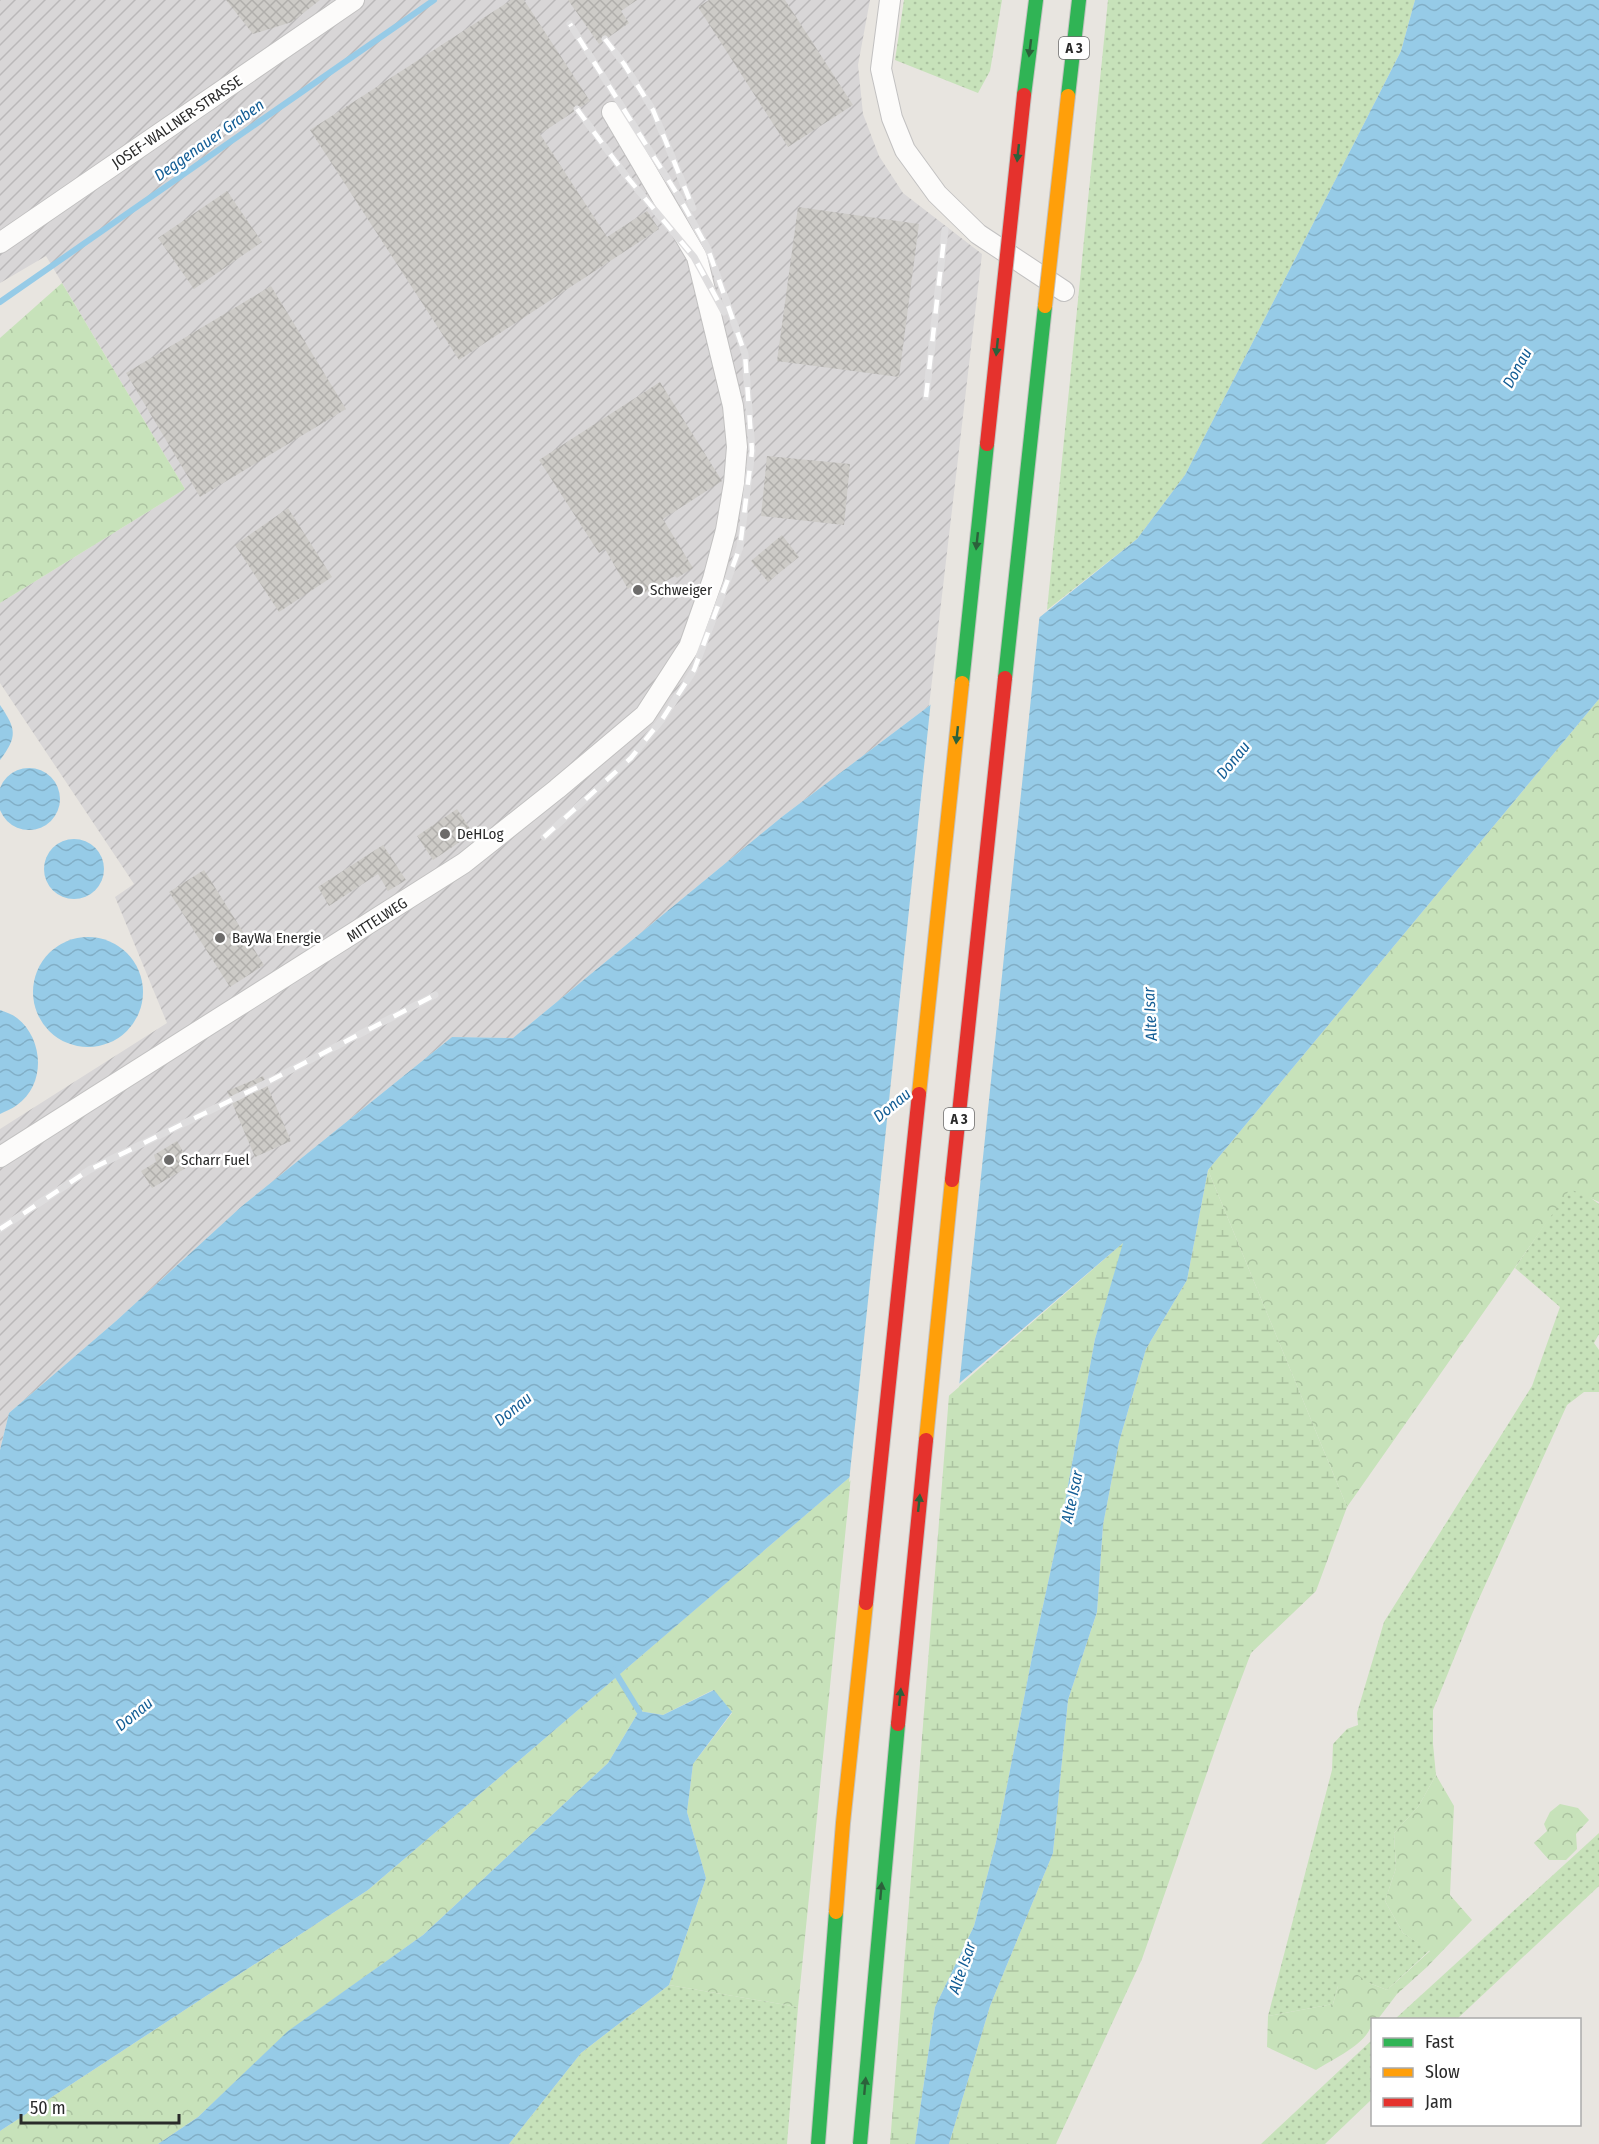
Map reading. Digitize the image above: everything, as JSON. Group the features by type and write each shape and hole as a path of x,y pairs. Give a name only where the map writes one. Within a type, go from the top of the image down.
{"highway":[{"path":"818,2144 843,1823 1024,95 1036,0"},
{"name":"A 3","path":"860,2144 885,1845 946,1237 1079,0"}],"street":[{"name":"JOSEF-WALLNER-STRASSE","path":"0,243 354,0"},
{"path":"890,0 881,69 892,118 905,150 937,194 978,234 1064,291"},
{"name":"MITTELWEG","path":"0,1157 464,863 645,715 689,647 713,579 726,530 737,447 733,406 698,257 612,112"}],"shaded area":[{"path":"0,0 870,0 858,65 863,114 879,156 903,193 982,254 929,706 783,816 513,1038 452,1037 242,1206 116,1321 9,1413 0,1450 0,1129 167,1023 115,897 134,884 0,683 0,603 185,489 46,256 0,283"}],"green space":[{"path":"904,0 1002,0 990,71 978,93 895,60"},
{"path":"1108,0 1415,0 1401,51 1185,475 1137,539 1047,610"},
{"path":"62,283 185,489 0,603 0,338"},
{"path":"1599,699 1599,1202 1570,1189 1347,1507 1208,1170"},
{"path":"1208,1170 1347,1507 1316,1591 1251,1653 1142,1959 1056,2144 949,2144 990,2006 1053,1853 1068,1700 1097,1612 1103,1525 1119,1442 1146,1349 1187,1280"},
{"path":"1572,1184 1599,1204 1599,1334 1594,1343 1599,1350 1599,1392 1584,1392 1567,1405 1472,1614 1433,1710 1436,1775 1418,1807 1394,1833 1396,1868 1385,1901 1403,1933 1430,1950 1387,1990 1369,1983 1338,1986 1333,2004 1268,2016 1332,1770 1333,1744 1347,1729 1358,1725 1357,1713 1384,1622 1532,1386 1560,1307 1515,1268"},
{"path":"1124,1242 1095,1339 1062,1518 996,1842 974,1926 935,2007 915,2144 890,2144 949,1395"},
{"path":"851,1476 798,2007 669,1985 706,1878 687,1812 693,1764 732,1713 713,1690 663,1715 639,1711 608,1763 423,1935 289,2031 198,2117 158,2144 0,2144 0,2131 368,1890"},
{"path":"1436,1775 1454,1806 1450,1895 1472,1920 1427,1967 1397,1994 1379,2018 1371,2018 1366,2036 1341,2055 1316,2070 1267,2047 1268,2016 1333,2004 1338,1986 1355,1973 1369,1983 1387,1990 1430,1951 1403,1933 1385,1901 1396,1868 1394,1833 1418,1807"},
{"path":"1560,1804 1578,1808 1589,1820 1576,1834 1577,1849 1566,1860 1549,1860 1534,1843 1547,1831 1544,1824 1550,1812"},
{"path":"1599,1833 1599,1886 1458,2018 1396,2018"},
{"path":"669,1985 798,2007 787,2144 509,2144 581,2053"},
{"path":"1371,2041 1371,2100 1325,2144 1261,2144"}],"water":[{"path":"1415,0 1599,0 1599,699 1208,1170 1187,1280 1146,1349 1119,1442 1103,1525 1097,1612 1068,1700 1053,1853 990,2006 949,2144 915,2144 935,2007 974,1926 996,1842 1062,1518 1095,1339 1123,1243 368,1890 0,2131 0,1450 9,1413 116,1321 242,1206 452,1037 513,1038 783,816 929,706 1137,539 1185,475 1401,51"},
{"path":"0,705 13,732 10,745 0,760"},
{"path":"23,768 35,768 46,773 55,782 60,793 60,805 55,816 46,825 35,830 23,830 12,825 -1,808 -1,790 3,782 12,773"},
{"path":"68,839 80,839 91,844 99,852 104,869 102,881 91,894 80,899 68,899 57,894 49,886 44,875 44,863 49,852 57,844"},
{"path":"88,937 109,941 127,953 139,971 143,992 139,1013 127,1031 109,1043 88,1047 67,1043 49,1031 37,1013 33,992 37,971 49,953 67,941"},
{"path":"0,1010 15,1017 26,1027 37,1049 38,1062 33,1086 26,1096 15,1106 0,1114"},
{"path":"714,1690 732,1712 693,1764 687,1812 706,1878 669,1985 581,2053 509,2144 158,2144 198,2117 288,2031 423,1935 608,1763 639,1711 663,1715"}],"pier":[{"path":"1040,612 959,1387 849,1482 931,700"}],"building":[{"path":"226,0 320,0 292,22 253,34"},
{"path":"511,0 524,0 590,101 540,134 607,237 647,211 659,229 459,360 310,130"},
{"path":"568,0 637,0 621,11 629,23 599,44"},
{"path":"709,0 785,0 853,105 788,147 698,7"},
{"path":"227,191 262,242 194,289 158,238"},
{"path":"798,207 919,224 899,377 777,361"},
{"path":"271,286 346,409 200,497 126,373"},
{"path":"660,382 722,481 663,519 693,568 636,598 630,587 628,589 605,549 599,553 539,460"},
{"path":"767,456 850,464 844,525 761,516"},
{"path":"288,508 332,577 279,612 235,545"},
{"path":"782,535 799,557 768,582 751,561"},
{"name":"DeHLog","path":"457,809 473,833 433,860 417,836"},
{"path":"383,845 406,880 388,891 378,874 329,906 318,887"},
{"path":"204,870 264,965 230,987 169,892"},
{"path":"263,1076 291,1141 255,1157 227,1091"},
{"path":"177,1141 191,1165 152,1188 141,1171 156,1162 154,1155"}],"waterway":[{"name":"Deggenauer Graben","path":"0,302 434,0"},
{"path":"614,1670 639,1711"}],"railway":[{"path":"544,837 631,758 663,718 694,670 740,547 752,451 745,354 708,249 679,197 570,24"},
{"path":"605,39 653,110 693,208"},
{"path":"577,109 627,177 694,257 724,312"},
{"path":"926,397 945,230"},
{"path":"0,1229 89,1170 260,1086 435,995"}],"traffic: fast":[{"path":"1024,95 1036,0"},
{"path":"1068,96 1079,0"},
{"path":"1005,678 1045,306"},
{"path":"962,683 987,444"},
{"path":"860,2144 898,1724"},
{"path":"818,2144 836,1912"}],"traffic: slow":[{"path":"1045,306 1068,96"},
{"path":"919,1094 962,683"},
{"path":"926,1440 952,1180"},
{"path":"836,1912 866,1603"}],"traffic: jam":[{"path":"987,444 1024,95"},
{"path":"952,1180 1005,678"},
{"path":"866,1603 919,1094"},
{"path":"898,1724 926,1440"}],"place":[{"name":"Schweiger","path":"638,590"},
{"name":"DeHLog","path":"445,834"},
{"name":"BayWa Energie","path":"220,938"},
{"name":"Scharr Fuel","path":"169,1160"}],"water label":[{"name":"Donau","path":"1517,368"},
{"name":"Donau","path":"1233,760"},
{"name":"Alte Isar","path":"1150,1014"},
{"name":"Donau","path":"892,1105"},
{"name":"Donau","path":"513,1409"},
{"name":"Alte Isar","path":"1072,1497"},
{"name":"Donau","path":"134,1714"},
{"name":"Alte Isar","path":"962,1968"}]}
